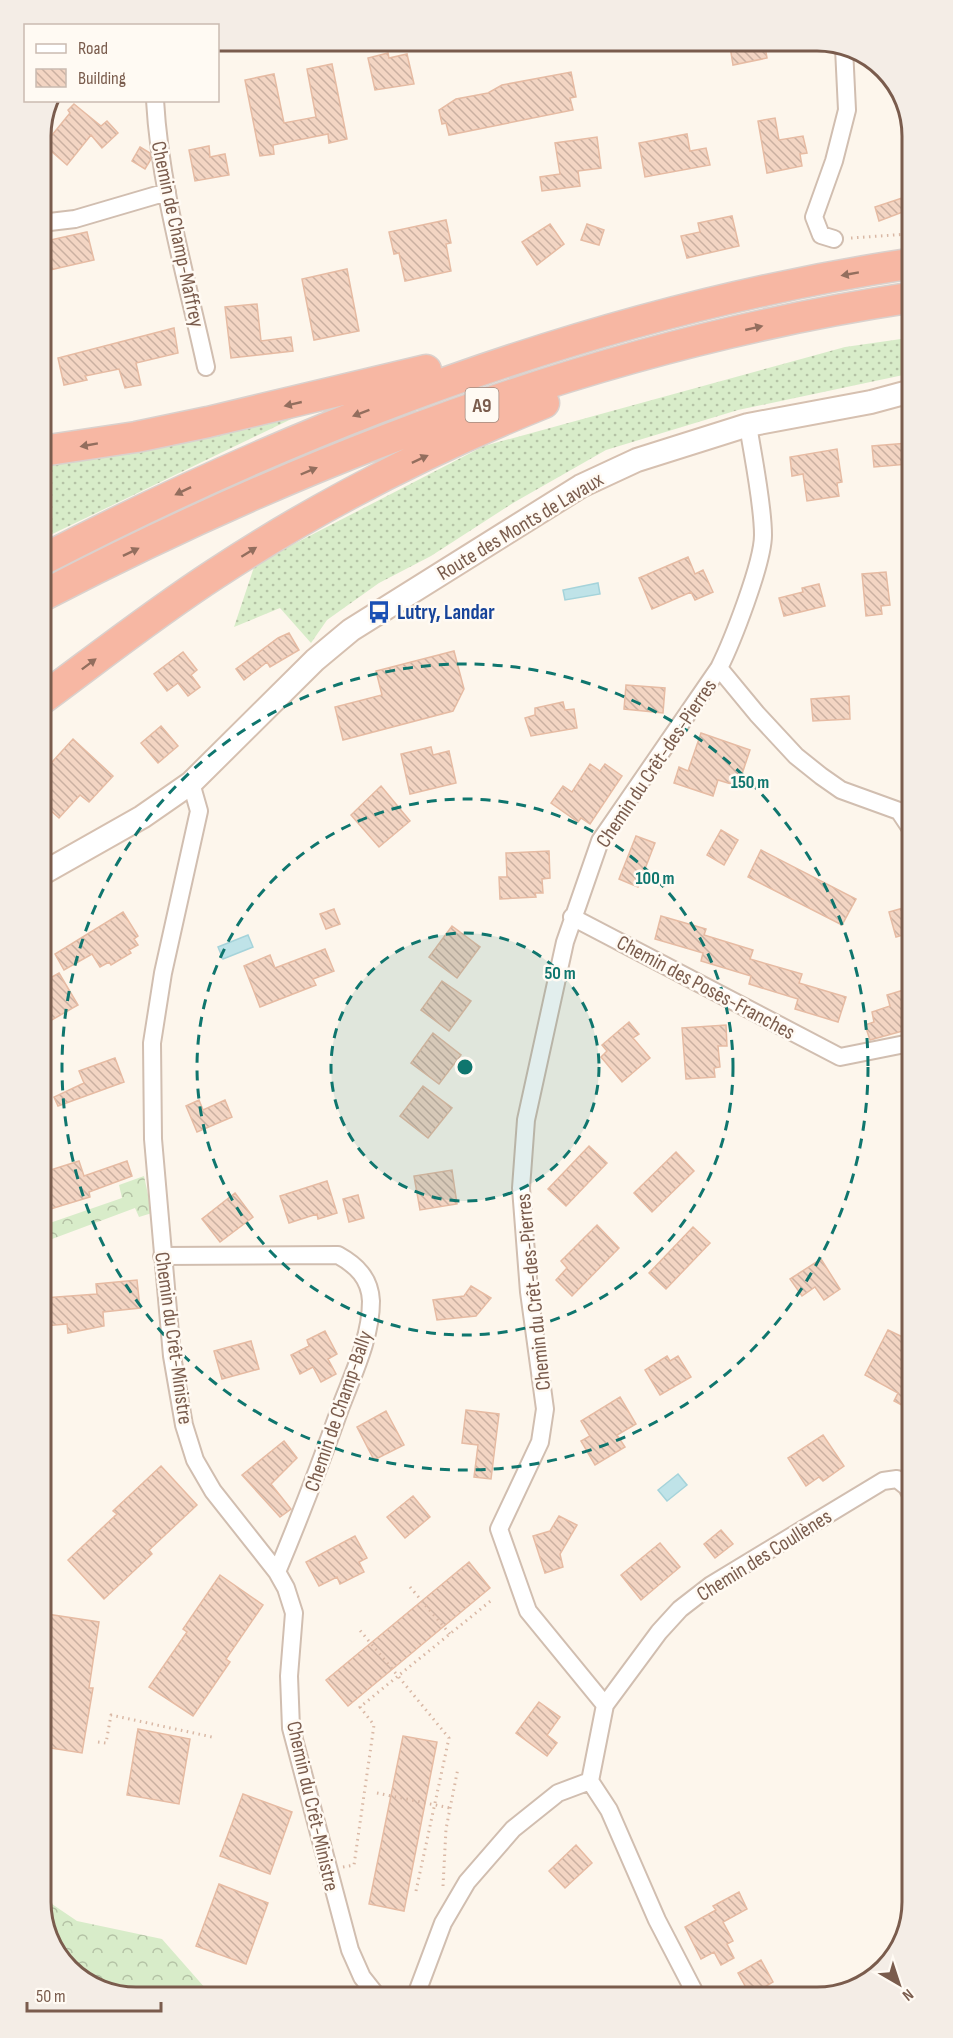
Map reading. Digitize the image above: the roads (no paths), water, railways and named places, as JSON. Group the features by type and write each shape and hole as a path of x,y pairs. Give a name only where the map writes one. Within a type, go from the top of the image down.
{"highway":[{"name":"A9","path":"51,556 224,471 348,418 521,356 677,312 826,278 902,265"},
{"name":"A9","path":"51,592 196,520 354,452 525,390 622,361 715,338 790,320 902,299"},
{"path":"51,450 136,437 243,415 397,378 498,349 677,312"},
{"path":"51,693 214,575 349,494 515,415 715,338"}],"street":[{"path":"834,239 821,235 814,217 834,161 847,110 844,56"},
{"name":"Chemin de Champ-Maffrey","path":"155,102 167,192 206,367"},
{"path":"51,222 75,219 167,192"},
{"name":"Route des Monts de Lavaux","path":"51,868 141,817 191,783 315,660 379,612 581,486 637,460 748,425 871,402 902,394"},
{"name":"Chemin du Crêt-des-Pierres","path":"605,1705 528,1611 498,1529 540,1442 545,1409 529,1292 522,1176 525,1120 572,917 600,841 719,668 730,646 764,537 748,425"},
{"path":"719,668 796,756 821,777 841,790 899,811 902,816"},
{"name":"Chemin du Crêt-Ministre","path":"191,783 199,811 163,973 152,1043 153,1139 172,1356 184,1425 195,1460 213,1491 277,1572 286,1588 294,1613 289,1692 291,1728 350,1950 362,1977 370,1987"},
{"name":"Chemin des Poses-Franches","path":"572,917 840,1057 902,1045"},
{"name":"Chemin de Champ-Bally","path":"162,1256 338,1255 354,1263 364,1276 371,1298 368,1332 305,1506 277,1572"},
{"name":"Chemin des Coullènes","path":"590,1782 605,1705 659,1632 680,1609 704,1591 883,1481 897,1479 902,1482"},
{"path":"418,1987 426,1963 467,1881 513,1829 558,1793 590,1782 609,1810 657,1920 692,1987"}],"water":[{"path":"598,583 600,594 565,600 563,590"},
{"path":"248,935 253,947 223,959 218,947"},
{"path":"678,1474 687,1485 667,1501 658,1490"}],"place":[{"name":"Lutry, Landar","path":"379,612"}]}
